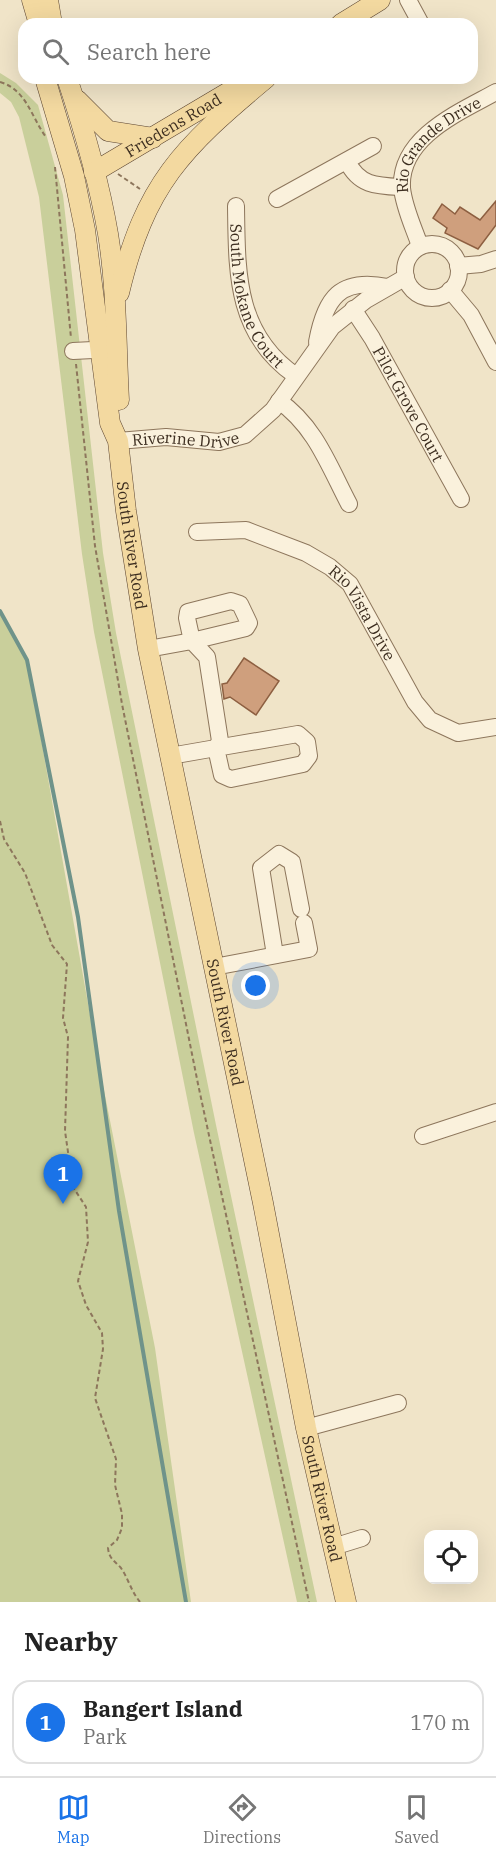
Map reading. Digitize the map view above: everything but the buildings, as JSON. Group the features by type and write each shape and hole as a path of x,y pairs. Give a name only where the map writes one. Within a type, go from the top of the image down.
{"main road":[{"path":"31,0 32,18"},
{"path":"31,0 37,18"},
{"path":"48,0 51,18"},
{"path":"351,18 380,0"},
{"name":"South River Road","path":"47,84 74,176 121,423 118,441 126,512 148,649 306,1428 346,1602"},
{"path":"56,84 75,148 81,159 103,168 89,198 106,349"},
{"name":"Friedens Road","path":"103,168 242,84"},
{"path":"115,310 138,227 153,197 176,162 196,138 259,84"},
{"path":"69,86 90,116 108,131 153,138"},
{"name":"South River Road","path":"69,86 103,168 115,310 106,349"}],"street":[{"path":"408,0 418,18"},
{"name":"Rio Grande Drive","path":"420,246 402,187 408,162 431,132 496,92"},
{"path":"277,199 373,146"},
{"path":"347,161 354,175 364,183 402,187"},
{"name":"South Mokane Court","path":"236,206 237,275 242,303 269,351 296,376"},
{"path":"431,244 447,249 458,266 458,278 450,290 438,297 425,297 413,289 406,277 407,263 420,246 431,244"},
{"path":"458,266 481,264 496,259"},
{"name":"Riverine Drive","path":"118,441 155,437 219,442 236,439 253,431 279,401 317,345 353,309 406,277"},
{"name":"Riverine Drive","path":"317,345 323,315 330,303 342,292 364,282 388,287"},
{"path":"450,290 471,315 496,362"},
{"name":"Pilot Grove Court","path":"353,309 461,499"},
{"path":"73,351 106,349"},
{"path":"279,401 298,414 309,428 349,504"},
{"name":"Rio Vista Drive","path":"197,532 246,530 306,554 330,567 350,584 415,702 430,720 458,733 496,727"},
{"path":"148,649 192,641 207,657 221,734 216,748 222,775 231,779 298,766 306,762 309,756 307,742 298,734 216,748 170,756"},
{"path":"214,967 309,949 292,862 279,855 261,868 275,955"},
{"path":"423,1136 496,1112"},
{"path":"306,1428 398,1403"},
{"path":"333,1547 362,1538"}],"path":[{"path":"0,82 15,90 25,100 35,114 38,126 51,144"},
{"path":"55,162 56,196 95,546 122,704 198,1084 309,1602"},
{"path":"103,168 153,197"},
{"path":"0,821 4,839 25,873 52,945 67,964 63,1018 68,1038 65,1131 73,1187 86,1207 88,1242 78,1281 86,1305 102,1333 103,1349 95,1398 116,1460 115,1485 122,1514 122,1528 117,1540 108,1548 109,1554 121,1569 131,1591 140,1602"}],"green space":[{"path":"0,73 16,83 38,105 63,195 103,553 116,633 216,1125 317,1602 297,1602 194,1133 94,632 82,554 39,197 19,117 11,102 0,93"},
{"path":"0,612 27,660 98,1060 155,1348 191,1602 0,1602"}],"waterway":[{"path":"0,611 27,660 78,917 119,1211 186,1602"}],"place":[{"name":"Bangert Island","path":"63,1204"}]}
